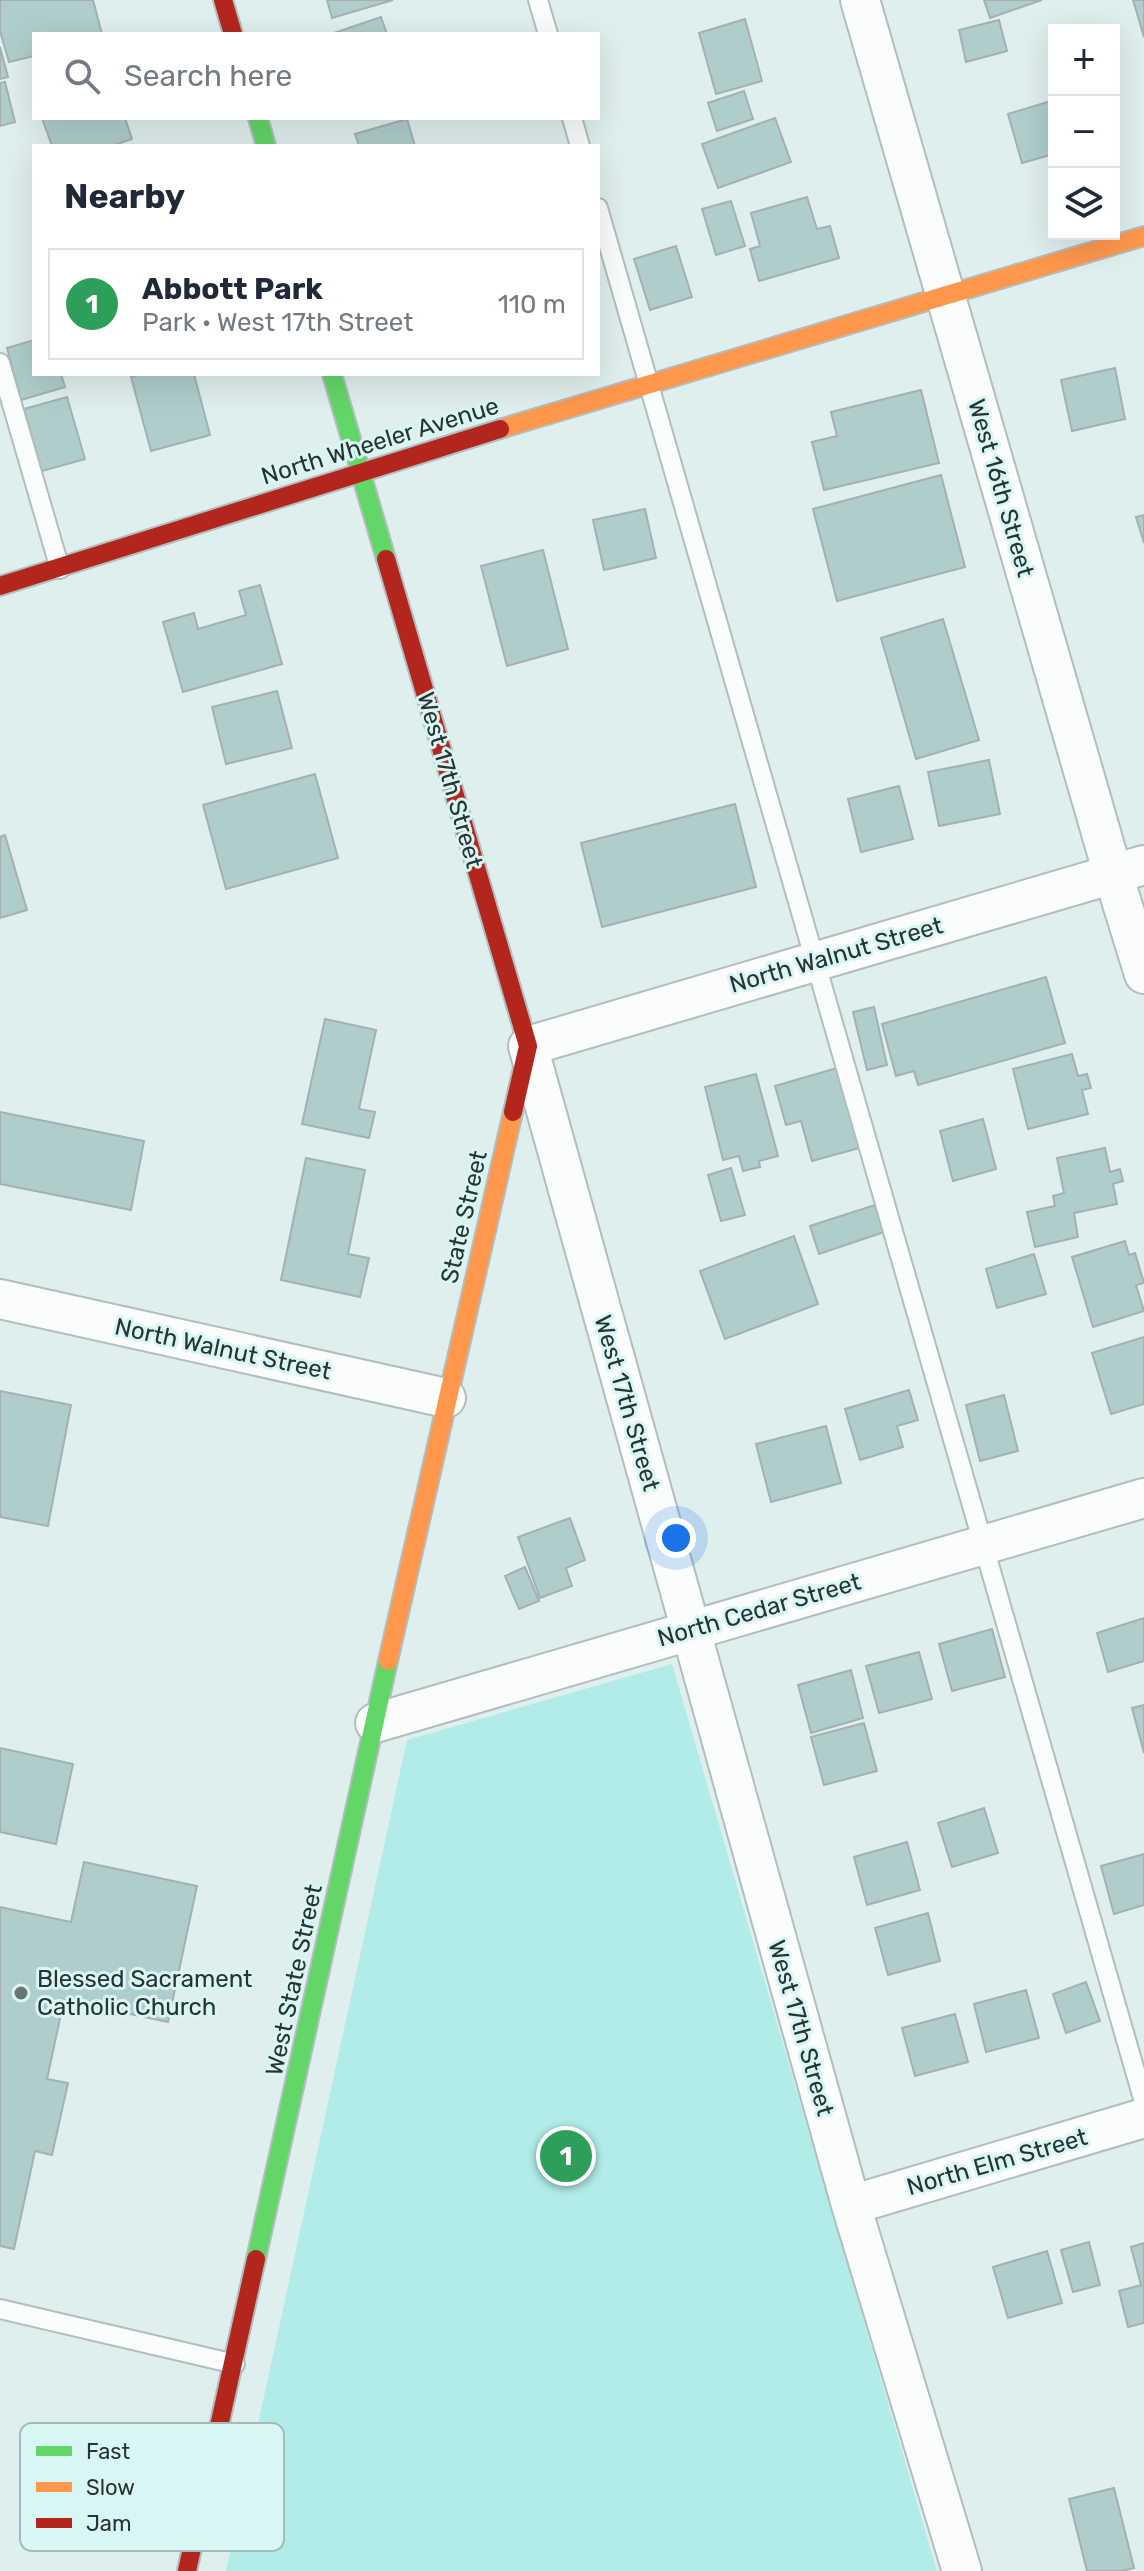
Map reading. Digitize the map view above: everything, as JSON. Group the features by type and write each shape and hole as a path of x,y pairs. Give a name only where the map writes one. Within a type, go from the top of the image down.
{"street":[{"path":"223,0 232,32"},
{"name":"West 16th Street","path":"860,0 945,296 1128,869 1144,974"},
{"path":"259,120 265,144"},
{"name":"North Wheeler Avenue","path":"0,586 360,471 1144,236"},
{"name":"West 17th Street","path":"333,376 528,1046 851,2205 962,2571"},
{"name":"North Walnut Street","path":"528,1046 1128,869"},
{"name":"State Street","path":"446,1398 528,1046"},
{"name":"North Walnut Street","path":"0,1299 446,1398"},
{"name":"West State Street","path":"221,2423 446,1398"},
{"name":"North Cedar Street","path":"375,1723 1144,1498"},
{"name":"North Elm Street","path":"851,2205 1144,2118"},
{"name":"West State Street","path":"187,2571 192,2551"}],"lane":[{"path":"538,0 547,32"},
{"path":"573,120 579,144"},
{"path":"600,215 1144,2102"},
{"path":"0,363 60,569"},
{"path":"0,2309 235,2364"}],"shaded area":[{"path":"672,1664 937,2571 226,2571 230,2551 284,2551 284,2423 258,2423 407,1740"}],"building":[{"path":"0,0 93,0 101,32 32,32 32,56 9,62 0,31"},
{"path":"327,0 393,0 332,18"},
{"path":"984,0 1042,0 990,18"},
{"path":"1133,0 1144,0 1144,37"},
{"path":"381,17 386,32 337,32"},
{"path":"745,19 762,81 716,94 699,33"},
{"path":"999,20 1007,51 966,62 959,30"},
{"path":"0,47 8,77 0,79"},
{"path":"5,82 15,122 0,126 0,83"},
{"path":"744,91 753,119 717,131 708,103"},
{"path":"1048,102 1048,156 1022,163 1008,114"},
{"path":"775,118 791,162 718,188 702,144"},
{"path":"43,120 126,120 132,139 118,144 51,144"},
{"path":"407,120 414,144 358,144 355,134"},
{"path":"807,197 817,229 830,226 839,258 759,281 750,249 760,246 751,213"},
{"path":"731,201 745,246 716,255 702,209"},
{"path":"676,246 692,297 650,310 634,259"},
{"path":"32,341 32,376 62,376 65,387 21,400 7,348"},
{"path":"1115,368 1125,419 1072,431 1061,380"},
{"path":"195,376 210,435 151,451 131,377"},
{"path":"921,390 939,463 824,490 812,442 837,436 831,412"},
{"path":"67,397 85,459 42,471 24,409"},
{"path":"941,475 965,567 837,601 813,509"},
{"path":"645,509 656,558 604,570 593,520"},
{"path":"1144,515 1144,543 1136,517"},
{"path":"543,550 568,649 507,666 481,566"},
{"path":"260,585 282,664 183,692 163,622 194,613 198,629 246,615 239,591"},
{"path":"943,619 979,740 916,759 881,638"},
{"path":"277,691 292,748 226,764 212,707"},
{"path":"989,760 1000,814 939,826 928,772"},
{"path":"315,774 338,858 226,889 203,805"},
{"path":"899,786 913,839 861,852 848,799"},
{"path":"735,804 756,887 602,927 581,843"},
{"path":"5,835 27,910 0,918 0,837"},
{"path":"1046,977 1065,1043 918,1085 914,1071 896,1076 882,1024"},
{"path":"874,1007 887,1065 867,1070 853,1012"},
{"path":"325,1019 376,1030 359,1109 375,1112 369,1138 302,1124"},
{"path":"1072,1054 1078,1076 1087,1074 1091,1088 1082,1090 1088,1114 1028,1129 1013,1069"},
{"path":"837,1068 859,1148 812,1161 801,1121 786,1125 775,1086"},
{"path":"756,1074 778,1156 759,1161 760,1167 743,1171 739,1156 723,1160 705,1087"},
{"path":"0,1112 144,1141 131,1210 0,1184"},
{"path":"983,1119 996,1169 953,1181 940,1131"},
{"path":"1105,1148 1110,1172 1120,1169 1123,1181 1113,1184 1117,1204 1074,1213 1078,1237 1035,1247 1027,1212 1055,1206 1053,1196 1064,1193 1057,1158"},
{"path":"306,1158 365,1170 348,1254 369,1258 360,1297 281,1280"},
{"path":"731,1168 745,1215 721,1221 708,1175"},
{"path":"875,1205 884,1232 819,1254 810,1226"},
{"path":"794,1236 818,1304 725,1339 700,1271"},
{"path":"1125,1241 1129,1255 1135,1253 1144,1283 1136,1285 1144,1311 1093,1327 1072,1257"},
{"path":"1034,1254 1046,1294 997,1308 986,1269"},
{"path":"1144,1337 1144,1404 1111,1414 1092,1353"},
{"path":"909,1390 918,1420 897,1426 903,1447 860,1460 845,1409"},
{"path":"0,1391 71,1405 48,1526 0,1517"},
{"path":"1004,1395 1018,1451 980,1461 966,1405"},
{"path":"826,1426 841,1483 771,1502 756,1444"},
{"path":"570,1518 585,1560 566,1568 572,1586 540,1598 518,1537"},
{"path":"525,1567 539,1601 519,1609 505,1576"},
{"path":"1144,1618 1144,1661 1108,1672 1097,1633"},
{"path":"992,1629 1005,1677 952,1691 939,1644"},
{"path":"919,1652 932,1699 879,1713 866,1666"},
{"path":"851,1670 863,1718 811,1733 798,1685"},
{"path":"1144,1705 1144,1753 1132,1708"},
{"path":"864,1723 877,1771 824,1785 811,1737"},
{"path":"0,1748 73,1764 56,1844 0,1832"},
{"path":"984,1808 998,1853 952,1867 938,1823"},
{"path":"907,1842 920,1890 867,1905 854,1857"},
{"path":"1144,1854 1144,1905 1114,1914 1101,1866"},
{"path":"84,1862 197,1886 168,2022 64,2000 47,2079 68,2083 52,2155 35,2151 14,2249 0,2246 0,1907 71,1922"},
{"path":"928,1913 940,1961 888,1975 875,1928"},
{"path":"1086,1982 1100,2021 1066,2033 1053,1994"},
{"path":"1026,1990 1039,2038 986,2052 974,2004"},
{"path":"955,2014 968,2062 915,2076 902,2028"},
{"path":"1089,2242 1100,2285 1073,2292 1061,2250"},
{"path":"1144,2243 1144,2323 1128,2327 1119,2291 1141,2285 1131,2247"},
{"path":"1047,2251 1062,2303 1008,2318 993,2267"},
{"path":"1114,2488 1134,2568 1087,2571 1069,2499"}],"traffic: fast":[{"path":"259,120 265,144"},
{"path":"333,376 386,559"},
{"path":"256,2259 388,1661"}],"traffic: slow":[{"path":"500,429 1144,236"},
{"path":"388,1661 513,1112"}],"traffic: jam":[{"path":"223,0 232,32"},
{"path":"0,586 500,429"},
{"path":"386,559 528,1046 513,1112"},
{"path":"220,2423 256,2259"},
{"path":"187,2571 191,2551"}],"place":[{"name":"Blessed Sacrament Catholic Church","path":"21,1993"},
{"name":"Abbott Park","path":"566,2156"}]}
